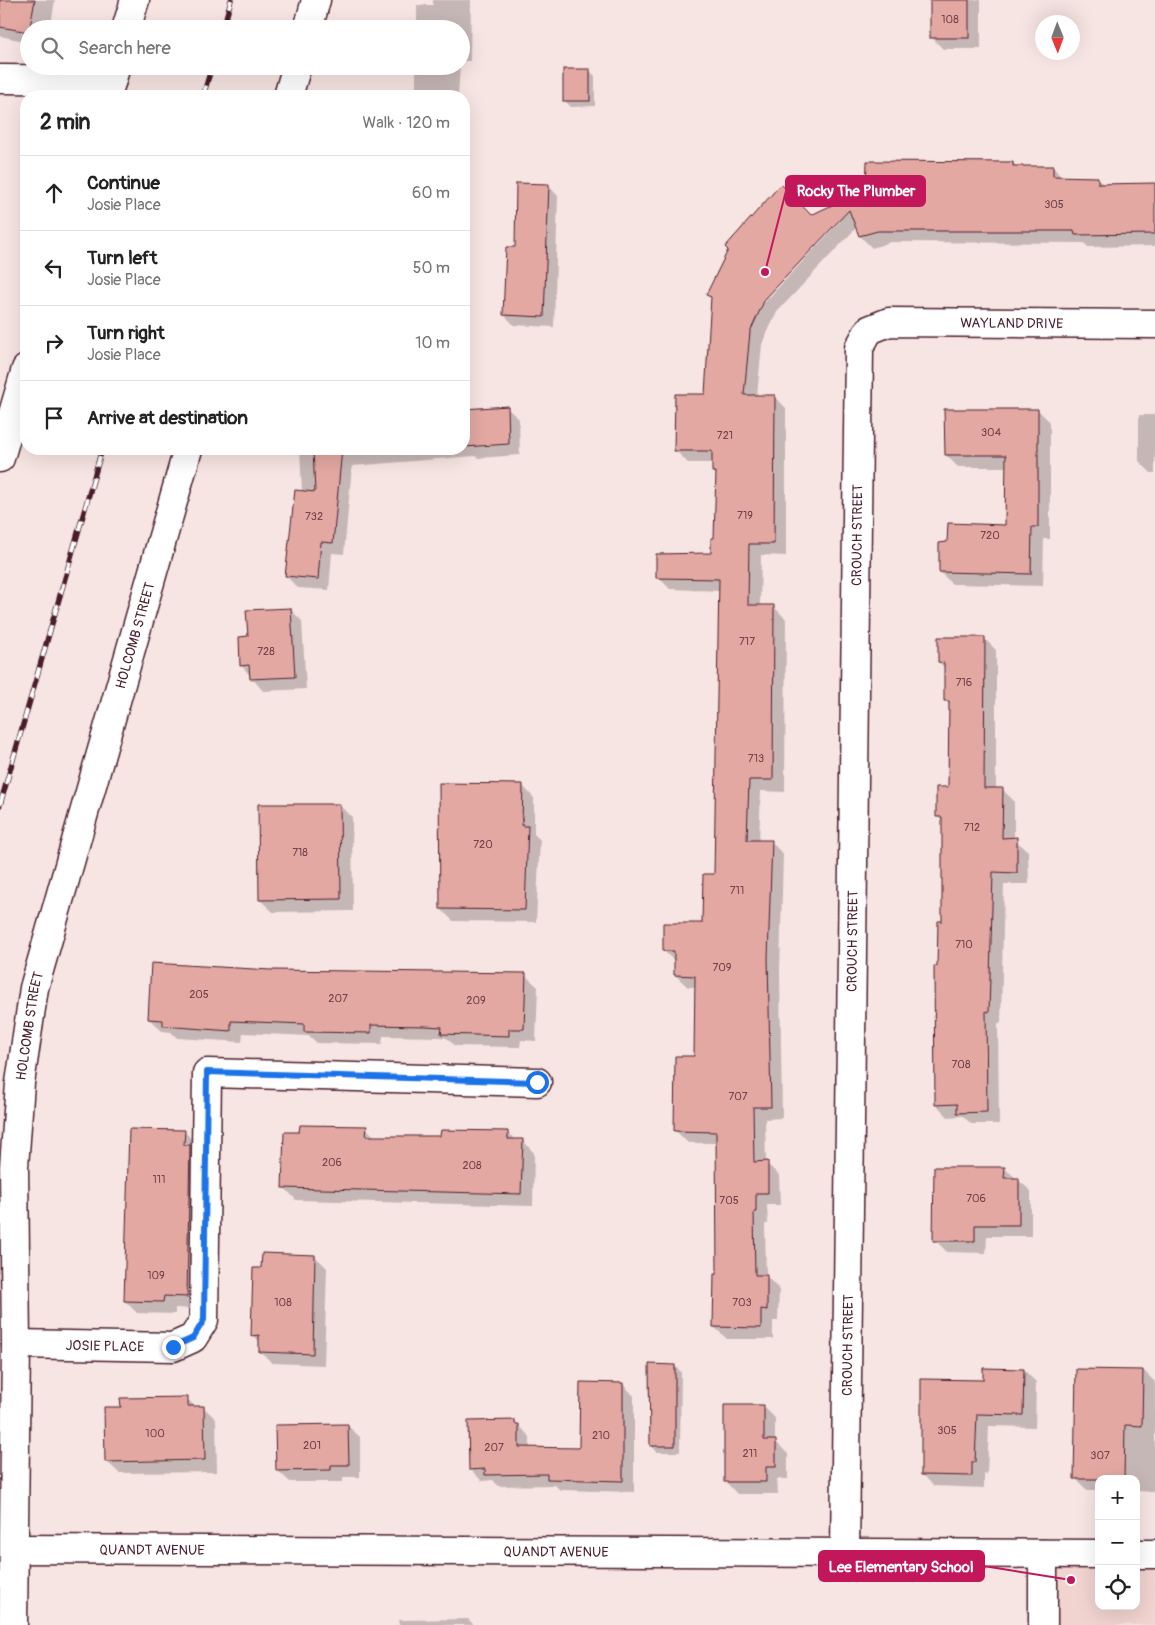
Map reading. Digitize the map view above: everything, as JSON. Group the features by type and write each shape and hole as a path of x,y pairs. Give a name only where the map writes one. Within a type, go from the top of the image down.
{"street":[{"path":"129,20 135,0"},
{"path":"310,20 316,0"},
{"path":"290,90 294,75"},
{"path":"0,79 112,81"},
{"name":"WAYLAND DRIVE","path":"869,330 889,322 1155,324"},
{"name":"CROUCH STREET","path":"845,1553 859,348 869,330"},
{"path":"0,458 20,390"},
{"name":"HOLCOMB STREET","path":"13,1625 16,1344 14,1167 20,1083 34,988 186,455"},
{"name":"JOSIE PLACE","path":"16,1344 173,1347 193,1338 204,1320 207,1072 537,1082"},
{"name":"QUANDT AVENUE","path":"14,1549 1095,1554"},
{"path":"1043,1554 1043,1625"},
{"path":"1140,1554 1155,1554"}],"shaded area":[{"path":"1043,1554 1095,1554 1095,1610 1140,1610 1140,1554 1155,1554 1155,1625 1043,1625"}],"building":[{"path":"0,0 35,0 31,20 20,20 20,30 0,27"},
{"path":"930,0 969,0 969,38 930,38"},
{"path":"563,69 590,69 590,101 563,101"},
{"path":"867,161 1013,162 1013,166 1053,166 1053,176 1098,177 1098,184 1155,183 1155,234 1075,235 1074,231 878,231 859,236 849,210 765,299 750,332 744,395 775,395 774,544 749,544 748,605 774,605 773,780 749,780 747,840 772,840 768,958 771,1107 753,1107 754,1162 768,1161 768,1193 756,1193 756,1212 754,1212 755,1275 767,1275 767,1310 761,1309 761,1328 713,1327 714,1274 717,1274 716,1132 674,1131 675,1056 694,1056 695,976 674,975 674,951 663,951 663,923 702,923 703,874 714,874 719,579 656,578 656,554 711,553 711,538 714,538 716,472 712,472 712,451 674,451 675,394 705,394 711,297 706,295 728,250 725,247 781,184 811,215 866,189"},
{"path":"516,183 549,184 544,317 503,315 506,247 515,247"},
{"path":"508,406 509,444 470,447 470,409"},
{"path":"944,409 1038,409 1038,527 1032,527 1031,574 939,572 939,543 947,542 948,523 1005,525 1006,455 945,455"},
{"path":"313,455 341,455 333,543 321,542 318,579 285,576 295,490 315,492"},
{"path":"291,608 295,677 250,679 249,665 240,666 239,637 248,636 246,610"},
{"path":"938,637 985,637 984,788 1003,788 1002,838 1017,837 1017,873 993,872 989,1012 986,1011 987,1112 957,1113 957,1104 935,1105 934,966 937,966 938,921 942,921 942,817 936,817 936,787 948,787 949,701 944,701 944,663 938,662"},
{"path":"439,783 523,784 522,826 528,826 525,910 440,909"},
{"path":"258,804 340,804 341,899 259,900"},
{"path":"151,963 271,970 526,973 524,1029 509,1029 509,1036 441,1034 442,1027 425,1026 371,1025 371,1033 304,1032 304,1024 231,1021 231,1031 163,1026 163,1020 148,1019"},
{"path":"300,1125 367,1126 366,1136 440,1136 441,1130 508,1131 508,1139 523,1139 521,1194 282,1188 284,1132 299,1132"},
{"path":"129,1129 185,1130 184,1145 190,1145 187,1297 164,1296 163,1302 124,1301"},
{"path":"934,1167 1005,1167 1004,1178 1019,1178 1019,1225 975,1225 975,1241 933,1241"},
{"path":"262,1253 315,1255 313,1354 259,1352 259,1335 251,1336 253,1268 261,1268"},
{"path":"649,1364 675,1365 675,1446 650,1446"},
{"path":"983,1368 1024,1369 1023,1415 977,1414 975,1462 972,1462 972,1476 921,1475 921,1379 983,1380"},
{"path":"1076,1369 1143,1370 1142,1426 1125,1425 1124,1475 1095,1475 1095,1479 1074,1479"},
{"path":"580,1382 623,1383 623,1481 547,1479 547,1474 485,1475 485,1469 469,1470 468,1421 515,1420 515,1424 519,1424 519,1447 579,1448"},
{"path":"188,1397 188,1406 204,1406 205,1460 105,1462 104,1407 121,1407 120,1398"},
{"path":"724,1405 764,1405 764,1440 776,1440 776,1467 766,1467 766,1482 724,1482"},
{"path":"348,1424 349,1465 331,1465 331,1470 276,1471 275,1425"}],"railway":[{"path":"225,20 231,0"},
{"path":"205,90 209,75"},
{"path":"0,805 100,455"}],"place":[{"name":"Rocky The Plumber","path":"765,272"},
{"name":"Lee Elementary School","path":"1071,1580"}],"route":[{"path":"173,1347 193,1338 204,1320 207,1072 537,1082"}]}
